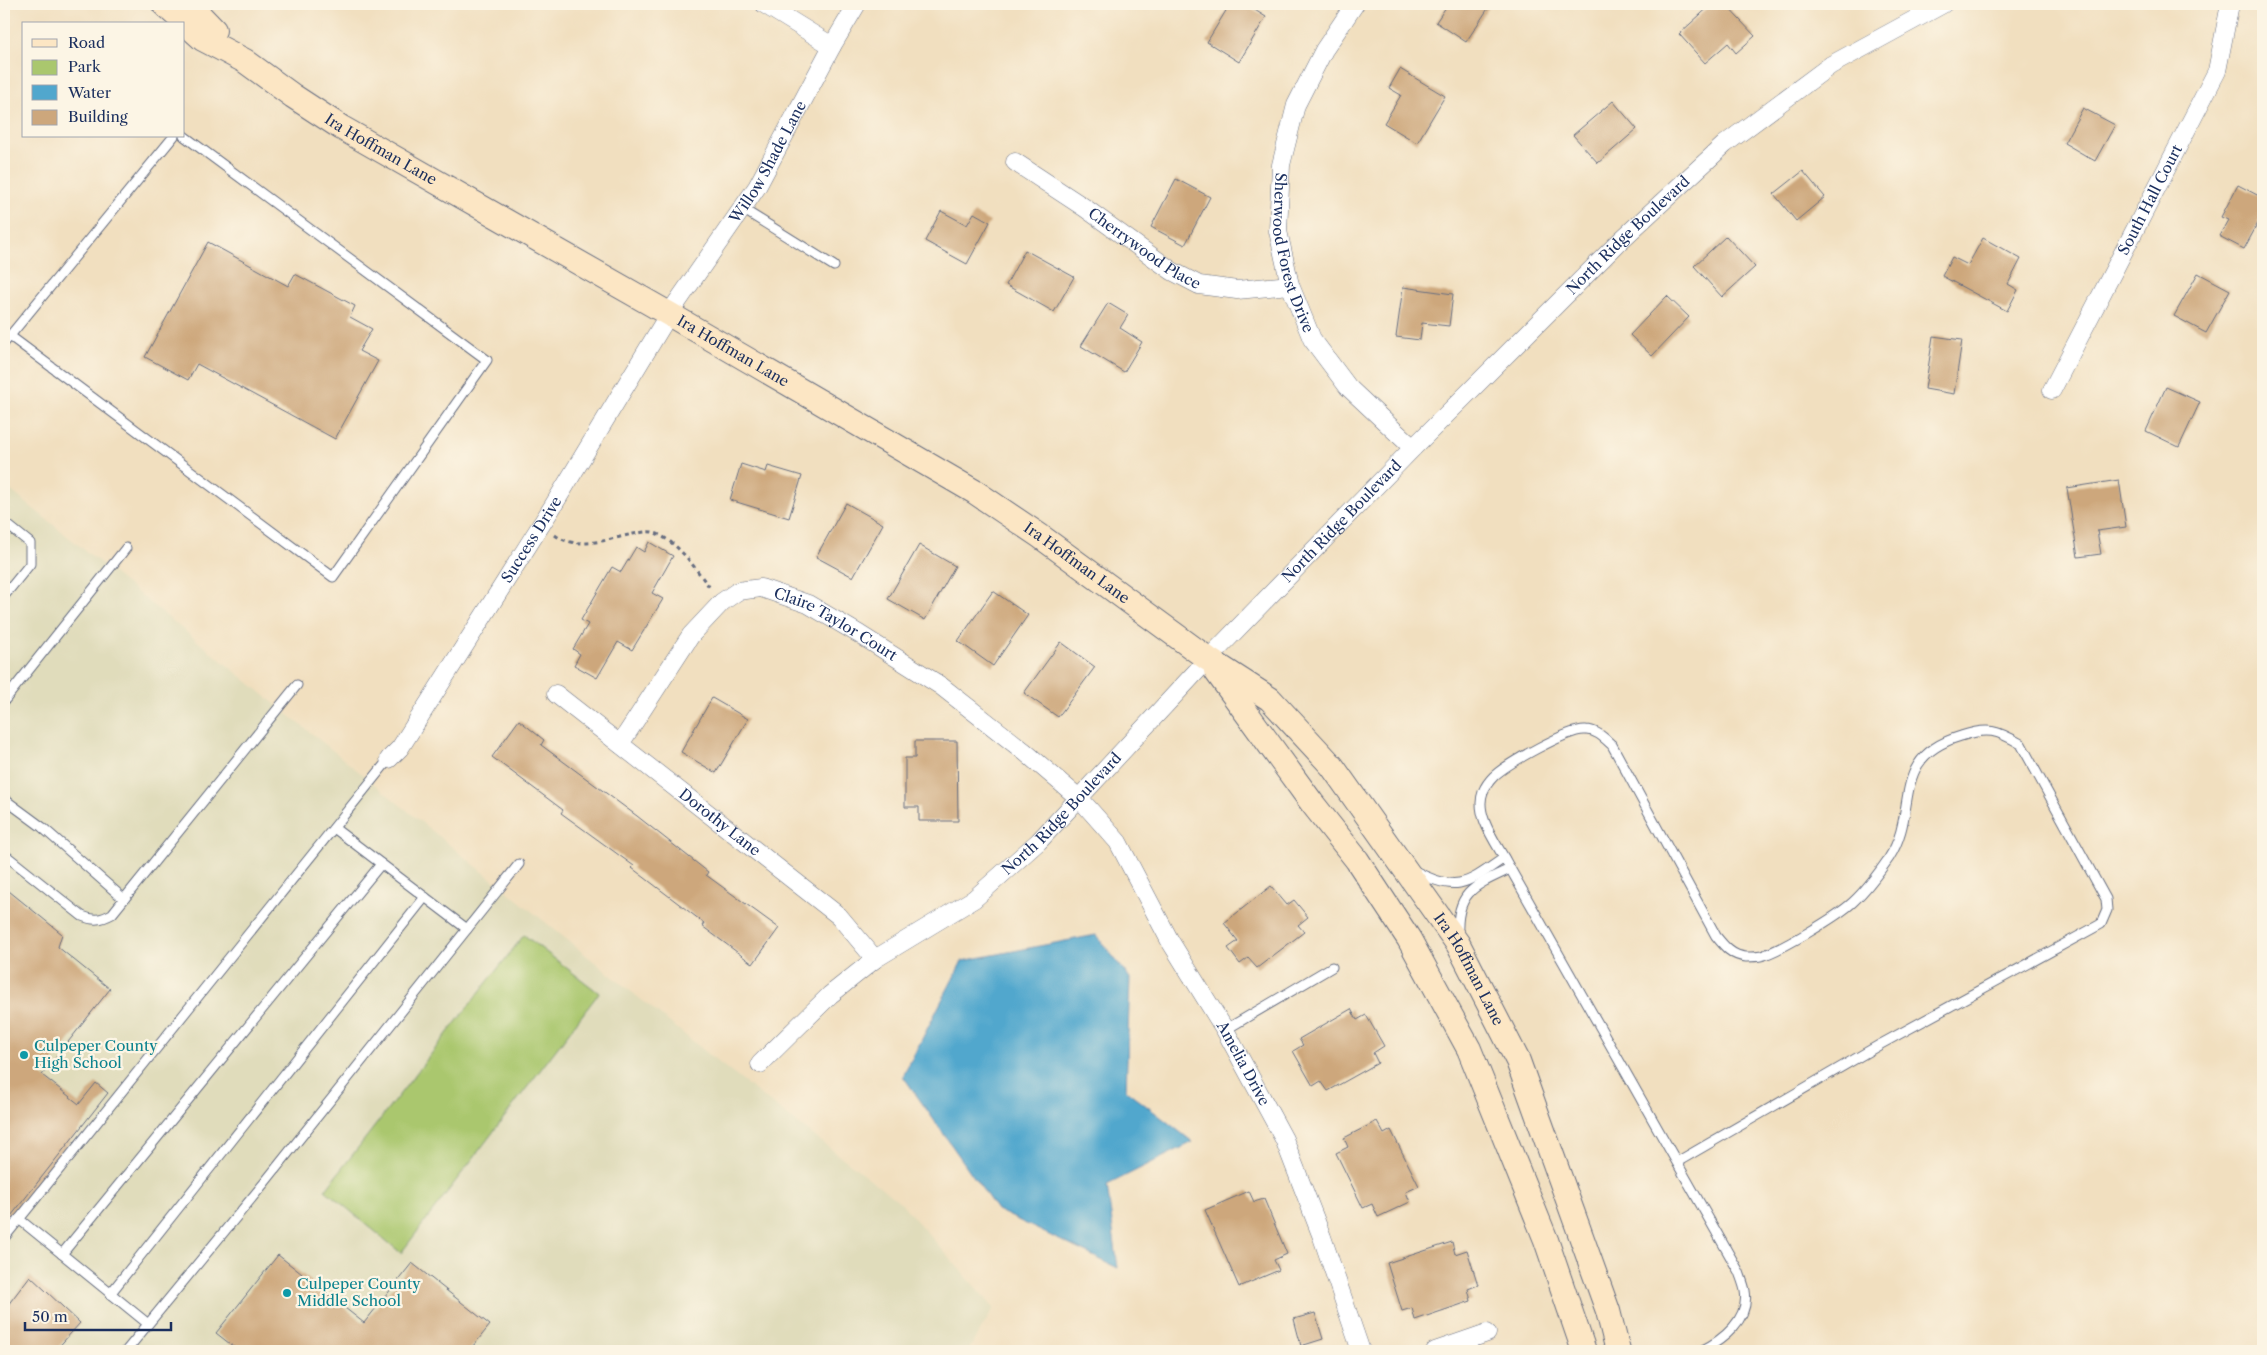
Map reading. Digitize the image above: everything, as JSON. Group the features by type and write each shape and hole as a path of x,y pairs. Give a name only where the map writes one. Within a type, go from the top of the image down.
{"main road":[{"name":"Ira Hoffman Lane","path":"164,4 184,22"},
{"name":"Ira Hoffman Lane","path":"189,4 245,61"},
{"name":"Ira Hoffman Lane","path":"185,23 203,39 245,61 293,96 342,128 669,314 975,492 1040,536 1208,659 1270,699 1332,766 1458,944 1518,1061 1608,1311 1618,1351"},
{"name":"Ira Hoffman Lane","path":"1208,659 1312,803 1357,860 1409,939 1469,1050 1546,1240 1584,1351"}],"street":[{"path":"764,4 832,46"},
{"name":"Willow Shade Lane","path":"669,314 757,187 832,46 857,4"},
{"name":"Sherwood Forest Drive","path":"1355,4 1324,50 1296,106 1281,165 1278,231 1290,285 1312,339 1348,387 1413,448"},
{"name":"North Ridge Boulevard","path":"760,1064 830,995 876,959 974,900 1039,842 1208,659 1413,448 1619,242 1725,144 1831,65 1943,4"},
{"name":"South Hall Court","path":"2052,390 2217,71 2230,4"},
{"name":"Cherrywood Place","path":"1016,162 1085,208 1172,271 1199,285 1237,290 1290,285"},
{"name":"Success Drive","path":"389,759 400,748 540,525 669,314"},
{"name":"Claire Taylor Court","path":"620,744 692,635 722,602 738,591 761,588 808,604 941,686 1025,752 1080,799"},
{"name":"Dorothy Lane","path":"556,694 839,916 876,959"},
{"name":"Amelia Drive","path":"1080,799 1118,842 1170,941 1225,1030 1284,1139 1322,1237 1361,1351"},
{"path":"1435,1351 1487,1333"}],"lane":[{"path":"10,336 333,578 487,360 185,137"},
{"path":"4,343 172,138"},
{"path":"741,208 834,266"},
{"path":"4,522 30,543 30,564 4,596"},
{"path":"4,701 126,548"},
{"path":"4,854 82,916 92,920 103,919 112,914 297,685"},
{"path":"1677,1162 1881,1044 2101,924 2107,910 2106,899 2021,744 2000,732 1980,730 1953,738 1927,752 1912,775 1902,828 1890,856 1875,878 1852,904 1792,942 1761,957 1744,957 1727,950 1716,936 1612,745 1599,734 1586,730 1569,733 1508,766 1493,777 1483,793 1481,807 1484,820 1504,858 1739,1272 1746,1292 1743,1309 1735,1326 1715,1344 1701,1351"},
{"path":"4,1238 389,759"},
{"path":"4,799 42,827 124,899"},
{"path":"334,828 467,929"},
{"path":"1402,866 1406,866 1427,878 1447,885 1461,883 1477,876 1504,858"},
{"path":"62,1254 381,864"},
{"path":"126,1351 265,1182 519,864"},
{"path":"1458,944 1457,923 1460,907 1465,896 1491,878 1510,869"},
{"path":"110,1294 425,897"},
{"path":"1225,1030 1332,967"},
{"path":"19,1220 147,1324"}],"path":[{"path":"540,525 562,541 591,543 643,532 654,532 681,550 722,602"}],"shaded area":[{"path":"4,485 727,1069 900,1202 994,1308 968,1351 4,1351"}],"green space":[{"path":"524,935 599,993 401,1253 325,1190"}],"water":[{"path":"1096,935 1130,978 1126,1090 1193,1142 1107,1185 1118,1268 997,1210 903,1076 962,961"}],"building":[{"path":"1230,4 1245,4 1266,17 1239,62 1207,42"},
{"path":"1448,4 1491,4 1466,42 1436,22"},
{"path":"1712,4 1725,4 1755,36 1736,53 1728,43 1705,63 1679,34"},
{"path":"1400,69 1445,96 1417,143 1384,123 1401,95 1389,88"},
{"path":"1613,101 1637,129 1598,163 1573,135"},
{"path":"2083,108 2115,125 2095,161 2064,143"},
{"path":"1803,171 1825,197 1796,221 1774,194"},
{"path":"1176,179 1210,197 1185,245 1151,227"},
{"path":"2238,185 2263,198 2263,214 2244,249 2219,236 2228,220 2221,217"},
{"path":"941,211 967,225 974,213 990,222 967,264 925,241"},
{"path":"1726,236 1755,267 1722,297 1694,266"},
{"path":"1983,238 2021,259 2008,284 2018,290 2007,311 1942,276 1952,257 1968,265"},
{"path":"208,242 288,286 295,274 355,306 350,317 372,329 359,351 378,361 335,439 197,364 188,380 145,357"},
{"path":"1025,250 1074,277 1054,312 1006,285"},
{"path":"2198,273 2230,290 2206,333 2174,316"},
{"path":"1403,287 1453,294 1449,326 1422,323 1420,340 1396,337"},
{"path":"1667,296 1689,317 1652,356 1630,335"},
{"path":"1108,303 1128,315 1120,328 1142,342 1124,372 1081,346"},
{"path":"1933,336 1962,340 1954,394 1925,389"},
{"path":"2166,387 2200,402 2179,447 2146,431"},
{"path":"741,464 766,472 768,466 802,476 789,518 730,500"},
{"path":"2119,480 2126,527 2097,531 2101,554 2078,557 2067,488"},
{"path":"846,503 883,524 853,577 816,557"},
{"path":"649,542 673,556 652,593 663,599 632,650 618,642 597,678 574,665 580,654 573,649 588,624 581,620 612,567 621,572 636,547 644,552"},
{"path":"919,545 955,566 925,620 888,599"},
{"path":"993,591 1028,615 993,666 958,641"},
{"path":"1061,642 1095,667 1058,717 1024,693"},
{"path":"712,698 748,719 716,773 681,752"},
{"path":"519,720 544,740 541,745 637,816 708,872 706,875 779,928 753,964 702,926 704,923 632,868 634,866 561,813 563,810 492,757"},
{"path":"915,741 957,741 958,821 919,821 919,807 905,807 905,758 915,758"},
{"path":"1271,886 1287,905 1294,900 1308,917 1298,925 1304,932 1257,968 1248,958 1240,964 1228,948 1238,941 1224,923"},
{"name":"Culpeper County High School","path":"4,887 62,934 58,947 110,989 42,1075 79,1104 96,1083 108,1093 4,1225"},
{"path":"1351,1009 1357,1020 1366,1015 1384,1046 1373,1053 1378,1063 1328,1091 1321,1081 1313,1086 1293,1051 1303,1045 1299,1039"},
{"path":"1377,1121 1384,1134 1391,1130 1419,1186 1406,1192 1410,1202 1378,1217 1372,1204 1363,1208 1336,1153 1348,1147 1344,1138"},
{"path":"1249,1191 1254,1202 1264,1199 1287,1254 1274,1260 1279,1270 1239,1287 1205,1210"},
{"path":"1452,1242 1455,1254 1467,1250 1478,1285 1468,1289 1471,1301 1415,1320 1412,1308 1402,1311 1387,1263"},
{"name":"Culpeper County Middle School","path":"278,1255 364,1323 412,1263 490,1325 469,1351 239,1351 216,1333"},
{"path":"30,1276 80,1323 55,1351 4,1351 4,1310"},
{"path":"1315,1313 1323,1339 1301,1346 1294,1319"}],"place":[{"name":"Culpeper County High School","path":"24,1055"},
{"name":"Culpeper County Middle School","path":"287,1293"}]}
